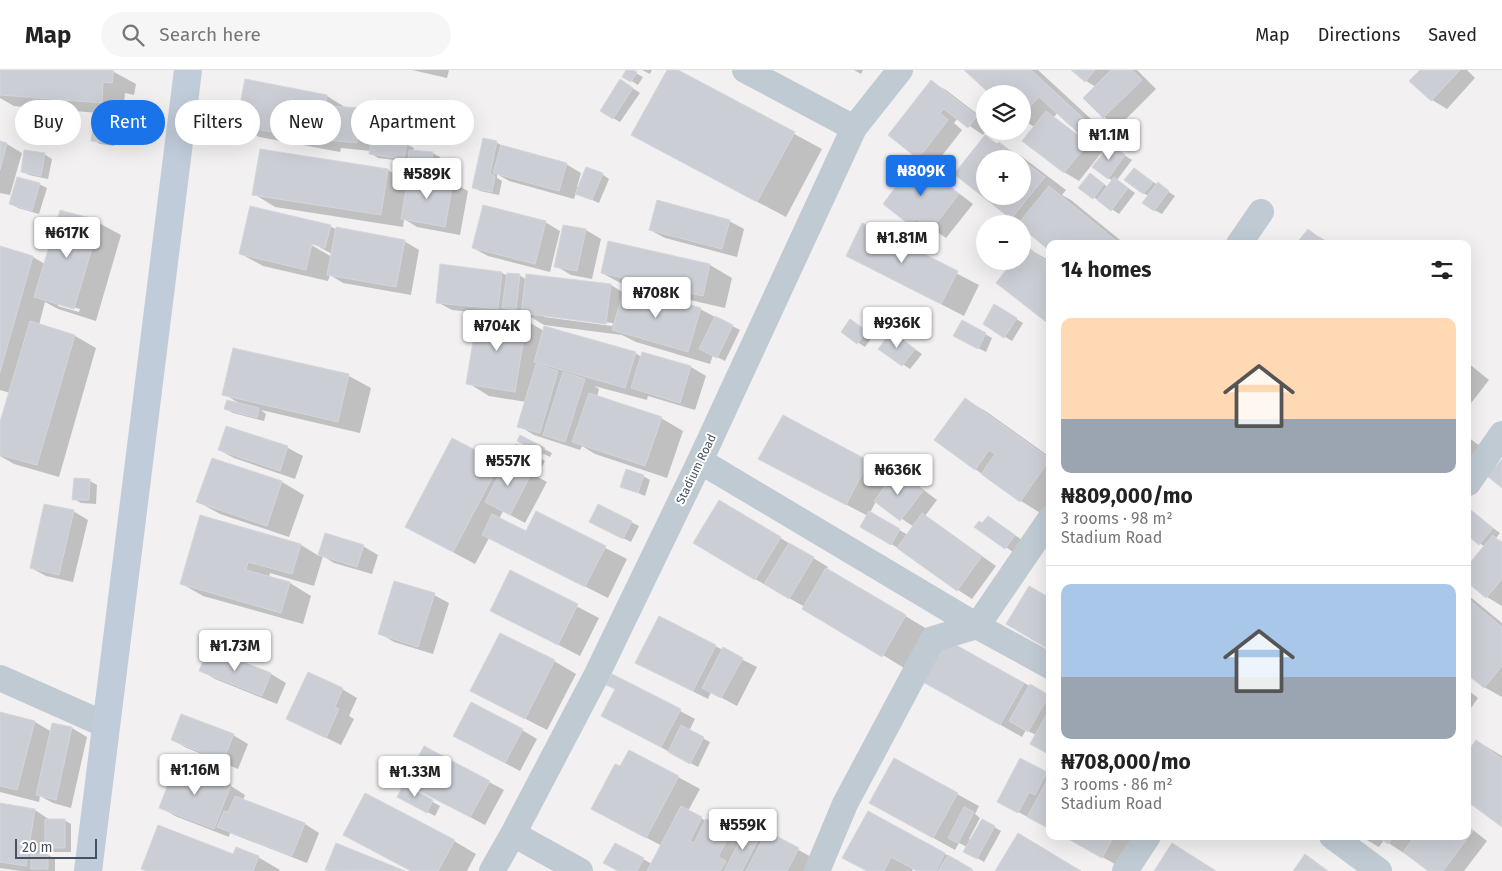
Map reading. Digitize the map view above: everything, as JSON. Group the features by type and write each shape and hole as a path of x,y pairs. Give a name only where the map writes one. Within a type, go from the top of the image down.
{"main road":[{"path":"88,871 188,70"}],"street":[{"path":"746,70 854,128"},
{"name":"Stadium Road","path":"492,871 597,674 700,462 854,128 900,70"},
{"path":"1242,240 1261,212"},
{"path":"1471,479 1502,434"},
{"path":"700,462 977,626 1046,664"},
{"path":"817,871 845,804 933,639 977,626 1046,525"},
{"path":"0,678 106,725"},
{"path":"513,834 580,871"},
{"path":"1125,871 1145,840"},
{"path":"1337,840 1378,871"}],"building":[{"path":"0,70 114,71 112,83 103,82 102,100 91,100 91,102 0,95"},
{"path":"626,70 637,72 631,82 622,77"},
{"path":"667,70 678,70 795,132 757,202 631,135"},
{"path":"964,70 1031,70 1096,130 1087,141 1039,97 1031,105 1031,85 980,85"},
{"path":"1071,70 1095,70 1085,82"},
{"path":"1111,70 1132,70 1142,80 1103,118 1083,98"},
{"path":"1420,70 1460,70 1431,101 1409,81"},
{"path":"245,79 327,95 326,100 270,100 270,132 260,130 260,100 241,100"},
{"path":"620,79 633,88 613,119 600,111"},
{"path":"931,80 976,115 968,128 944,109 940,113 948,120 918,159 888,135"},
{"path":"341,107 351,107 351,142 341,141"},
{"path":"1046,111 1088,143 1064,173 1022,141 1031,140 1031,130"},
{"path":"483,138 497,141 490,174 495,176 492,192 472,188"},
{"path":"981,140 992,140 997,144 999,142 1009,150 976,150 976,191 954,174"},
{"path":"0,141 7,143 0,170"},
{"path":"1110,144 1125,155 1108,179 1092,167"},
{"path":"371,145 407,145 404,159 369,154"},
{"path":"501,145 567,163 559,191 493,173"},
{"path":"260,149 388,169 381,215 252,195"},
{"path":"24,150 45,153 41,176 21,172"},
{"path":"409,150 433,152 432,163 408,161"},
{"path":"915,161 959,194 931,230 916,219 911,226 883,204"},
{"path":"586,167 603,173 592,200 575,194"},
{"path":"1031,167 1045,177 1031,194"},
{"path":"1134,168 1153,182 1143,194 1124,180"},
{"path":"409,173 453,182 445,227 401,219"},
{"path":"1090,173 1104,184 1093,199 1078,188"},
{"path":"17,177 40,183 32,211 9,204"},
{"path":"1114,177 1128,188 1111,211 1097,200"},
{"path":"1158,182 1169,191 1154,211 1142,203"},
{"path":"1049,186 1115,240 1046,240 1046,248 1031,235 1031,215 1025,215"},
{"path":"657,200 730,220 722,249 649,230"},
{"path":"483,205 546,221 535,264 472,248"},
{"path":"993,205 1022,205 1014,215 1006,215"},
{"path":"250,206 331,225 325,248 312,244 306,270 239,254"},
{"path":"60,210 100,221 74,309 34,297"},
{"path":"862,223 958,271 941,304 846,256"},
{"path":"563,225 586,229 577,271 554,267"},
{"path":"336,227 405,240 396,287 327,275"},
{"path":"1308,229 1322,240 1299,240"},
{"path":"608,241 710,264 703,296 601,273"},
{"path":"0,246 33,256 0,372"},
{"path":"1031,250 1046,261 1046,322 996,283 1006,270 1031,270"},
{"path":"440,264 502,272 498,309 436,303"},
{"path":"507,273 520,274 516,310 502,308"},
{"path":"526,274 611,284 606,324 521,313"},
{"path":"625,286 701,308 688,352 612,330"},
{"path":"994,304 1017,318 1004,338 983,324"},
{"path":"478,312 527,319 515,392 466,384"},
{"path":"715,316 733,325 717,358 699,349"},
{"path":"850,319 867,331 857,344 841,332"},
{"path":"962,320 986,333 978,349 953,336"},
{"path":"30,321 75,335 37,465 0,455 0,422"},
{"path":"544,326 636,352 625,388 534,362"},
{"path":"892,331 915,349 902,366 878,349"},
{"path":"233,348 349,374 338,422 222,395"},
{"path":"642,352 691,366 680,403 631,388"},
{"path":"536,364 558,371 540,433 517,427"},
{"path":"563,372 585,379 565,442 543,435"},
{"path":"589,393 662,417 645,466 572,442"},
{"path":"965,398 1046,456 1046,465 1020,502 981,474 995,454 989,450 975,470 934,440"},
{"path":"227,400 259,408 257,418 224,409"},
{"path":"783,415 869,461 846,505 758,459"},
{"path":"226,426 288,446 280,471 218,450"},
{"path":"520,435 545,448 542,454 517,441"},
{"path":"452,438 500,463 453,552 405,527"},
{"path":"516,444 538,456 532,469 510,457"},
{"path":"212,458 282,481 267,526 196,502"},
{"path":"507,459 532,472 510,515 485,502"},
{"path":"1502,459 1502,488 1487,476"},
{"path":"626,469 644,475 638,493 620,487"},
{"path":"897,471 923,491 900,521 874,501"},
{"path":"74,478 90,479 89,500 72,500"},
{"path":"719,500 781,537 755,580 693,543"},
{"path":"44,504 74,510 59,575 30,568"},
{"path":"598,504 632,521 623,539 589,522"},
{"path":"1471,510 1493,528 1479,545 1471,538"},
{"path":"536,511 606,546 585,587 482,535 492,514 526,531"},
{"path":"869,511 900,529 891,545 860,527"},
{"path":"922,513 982,556 957,591 897,548"},
{"path":"200,515 301,544 292,574 248,562 246,570 290,582 281,613 180,584"},
{"path":"988,516 1015,535 1005,549 974,527 979,521 982,523"},
{"path":"325,533 364,545 357,567 318,555"},
{"path":"1493,535 1502,544 1502,579 1486,598 1471,586 1471,561"},
{"path":"789,543 814,557 789,599 764,584"},
{"path":"826,568 906,615 882,657 802,609"},
{"path":"510,570 578,604 558,645 490,611"},
{"path":"394,581 435,593 418,647 378,634"},
{"path":"1029,586 1046,596 1046,648 1006,624"},
{"path":"1471,601 1502,627 1502,666 1484,688 1471,677"},
{"path":"659,616 716,645 693,691 635,663"},
{"path":"500,633 555,660 525,719 470,691"},
{"path":"947,640 1024,683 1000,725 923,682"},
{"path":"723,647 743,658 721,698 702,688"},
{"path":"208,648 271,673 262,696 199,671"},
{"path":"308,672 343,688 335,707 339,709 326,738 286,719"},
{"path":"612,674 681,709 661,747 601,716 615,689 606,685"},
{"path":"1030,684 1046,693 1046,700 1028,732 1009,721"},
{"path":"471,702 523,729 505,763 453,736"},
{"path":"0,712 35,721 17,790 0,786"},
{"path":"181,714 234,734 223,761 171,740"},
{"path":"1046,715 1046,753 1030,744"},
{"path":"52,723 72,727 56,800 36,795"},
{"path":"681,725 704,737 690,764 668,752"},
{"path":"1476,740 1502,759 1502,827 1471,804 1471,747"},
{"path":"424,746 490,781 470,817 404,783"},
{"path":"629,750 679,776 646,838 591,809 615,764 620,766"},
{"path":"894,758 958,793 933,838 869,803"},
{"path":"1020,758 1046,771 1035,795 1029,792 1018,813 997,802"},
{"path":"176,764 231,785 214,829 159,808"},
{"path":"1046,782 1046,827 1027,817"},
{"path":"404,784 433,800 427,813 397,797"},
{"path":"365,793 455,840 438,871 411,871 343,835"},
{"path":"235,796 305,823 292,856 217,827 224,811 228,812"},
{"path":"0,803 35,809 26,866 0,862"},
{"path":"681,806 702,817 690,841 694,843 706,819 731,832 718,857 726,861 720,871 647,871"},
{"path":"964,807 974,812 958,843 948,838"},
{"path":"868,811 945,853 936,871 917,871 891,857 884,871 867,871 842,858"},
{"path":"45,819 65,819 65,848 45,848"},
{"path":"982,819 995,826 977,859 963,852"},
{"path":"158,825 233,854 236,847 259,856 253,871 147,871 141,869"},
{"path":"747,827 761,834 742,871 724,871"},
{"path":"767,831 799,848 787,871 746,871"},
{"path":"1018,833 1081,871 995,871"},
{"path":"1070,840 1112,840 1102,858"},
{"path":"1382,840 1391,840 1388,844"},
{"path":"1412,840 1466,840 1443,871 1428,871 1403,852"},
{"path":"336,843 405,871 325,870"},
{"path":"615,843 644,858 637,871 618,871 603,863"},
{"path":"1172,843 1216,871 1154,871"},
{"path":"31,854 48,854 48,869 31,869"},
{"path":"1305,854 1328,871 1293,871"},
{"path":"948,855 972,869 971,871 938,871"}]}
